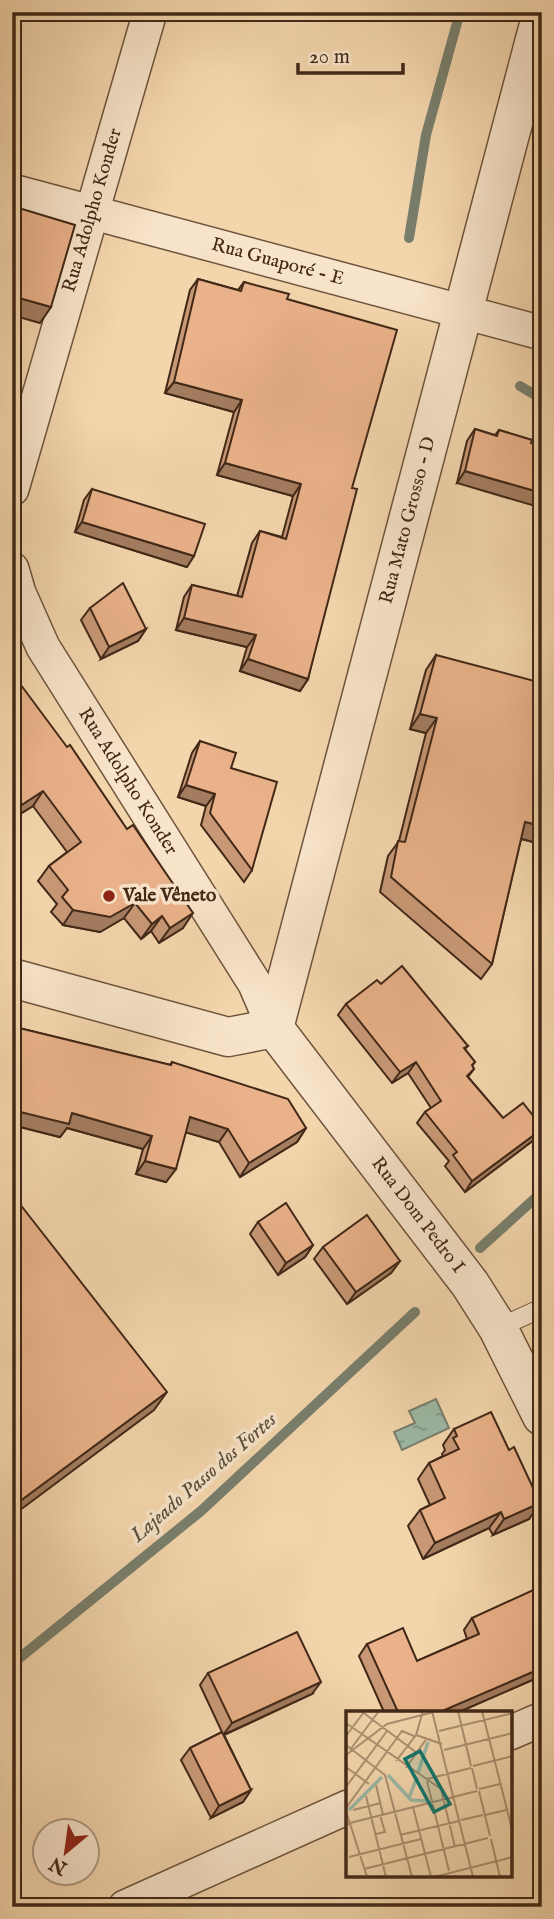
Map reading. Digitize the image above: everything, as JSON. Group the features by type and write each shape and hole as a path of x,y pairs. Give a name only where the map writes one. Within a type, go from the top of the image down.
{"street":[{"name":"Rua Adolpho Konder","path":"12,489 150,12"},
{"name":"Rua Mato Grosso - D","path":"274,1028 542,13"},
{"name":"Rua Guaporé - E","path":"12,191 542,333"},
{"name":"Rua Adolpho Konder","path":"12,569 19,593 43,647 255,984 274,1028"},
{"path":"12,978 228,1037 274,1028"},
{"name":"Rua Dom Pedro I","path":"274,1028 470,1284 498,1328 542,1416"},
{"path":"512,1732 542,1719"},
{"path":"125,1907 346,1808"}],"lane":[{"path":"498,1328 542,1308"}],"water":[{"path":"436,1399 449,1428 402,1450 394,1432 415,1423 409,1411"}],"building":[{"path":"12,206 75,225 51,307 12,296"},
{"path":"198,279 241,291 244,282 289,294 287,299 397,330 352,488 357,489 308,679 248,659 256,635 184,618 192,585 242,597 260,531 286,539 301,484 225,463 242,400 174,382"},
{"path":"475,429 497,436 499,430 532,440 531,443 539,445 538,449 542,450 542,493 465,471"},
{"path":"92,489 205,524 194,556 82,522"},
{"path":"123,583 146,629 109,647 90,608"},
{"path":"436,655 542,683 542,826 525,822 492,964 391,877 398,841 405,842 437,718 420,714"},
{"path":"12,673 67,747 70,745 127,829 133,825 193,913 170,928 162,916 152,924 135,903 110,917 73,910 62,897 68,890 49,866 81,842 43,791 20,806 12,795"},
{"path":"200,741 236,753 231,768 277,782 252,870 210,813 215,794 186,785"},
{"path":"402,966 468,1046 464,1048 475,1062 472,1065 474,1069 467,1076 503,1118 523,1103 542,1127 472,1181 453,1155 457,1152 425,1112 441,1101 416,1062 400,1072 346,1004 377,980 381,984"},
{"path":"19,1028 171,1065 172,1062 288,1099 306,1128 249,1163 228,1129 190,1117 176,1169 145,1161 152,1136 72,1113 69,1124 12,1110 12,1058"},
{"path":"12,1194 167,1392 12,1507"},
{"path":"286,1203 313,1245 286,1263 258,1222"},
{"path":"367,1215 400,1261 356,1292 323,1247"},
{"path":"491,1412 509,1450 514,1447 540,1503 504,1519 501,1512 435,1543 420,1510 445,1498 429,1463 459,1449 453,1438 457,1436 454,1429"},
{"path":"542,1586 542,1668 442,1711 398,1711 367,1644 403,1628 417,1661 479,1634 472,1618"},
{"path":"297,1632 321,1682 232,1723 208,1673"},
{"path":"222,1732 251,1790 219,1806 190,1748"}],"waterway":[{"path":"409,238 426,135 460,12"},
{"path":"520,386 542,399"},
{"name":"Lajeado Passo dos Fortes","path":"480,1248 542,1192"},
{"name":"Lajeado Passo dos Fortes","path":"12,1664 201,1511 415,1312"}],"place":[{"name":"Vale Vêneto","path":"109,896"}]}
